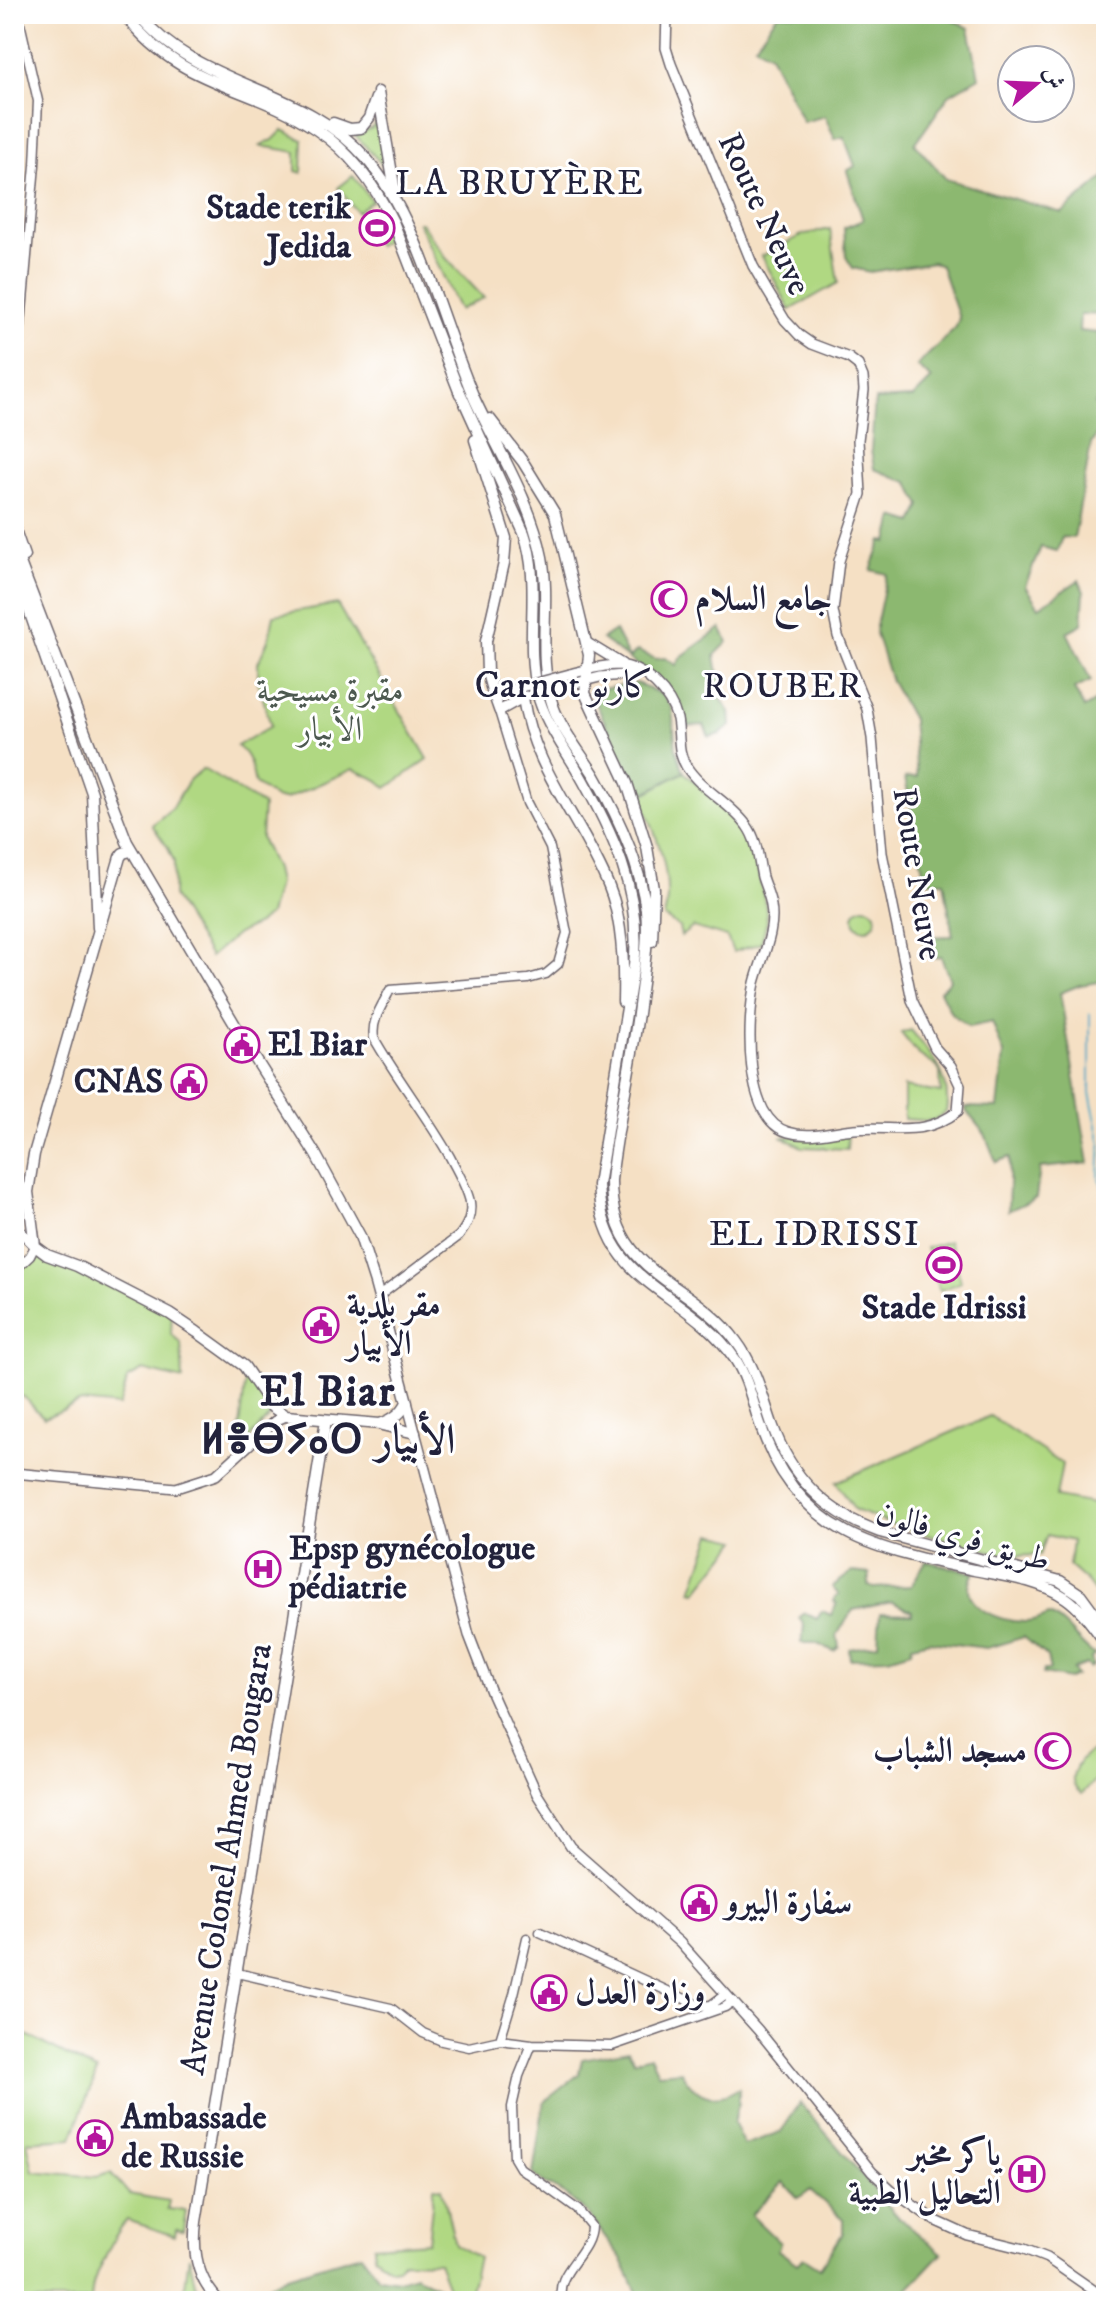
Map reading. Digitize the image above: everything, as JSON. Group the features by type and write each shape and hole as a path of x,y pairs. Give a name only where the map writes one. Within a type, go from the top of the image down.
{"main road":[{"path":"124,14 144,37 177,64 199,77 308,124 335,144 358,166 394,224 458,388 528,544 533,576 533,663 541,704 608,828 628,880 636,937 622,1042"},
{"path":"138,14 166,43 190,59 350,129 361,128 369,118 378,92 389,172 406,223 464,372 525,505 538,541 544,573 545,665 553,704 561,723 596,779 636,867 648,935 639,1009"},
{"name":"Route Neuve","path":"586,642 660,687 668,696 677,720 679,749 687,766 746,824 756,843 772,922 755,985 751,1049 756,1094 770,1122 785,1131 811,1136 854,1129 921,1129 946,1120 958,1111 960,1085 951,1066 935,1048 912,1000 882,853 867,709 838,636 833,611 839,561 861,494 858,440 863,377 858,365 849,358 812,344 799,335 785,320 756,273 671,64 666,48 667,14"},
{"path":"315,115 347,138 369,161 393,196 406,223"},
{"path":"464,372 487,416 523,462 555,514 586,642 578,677 637,809 654,889 654,930 611,1180 618,1225 637,1258 721,1323 744,1352 778,1440 794,1472 832,1508 866,1527 1060,1581 1081,1595 1106,1629"},
{"path":"458,388 506,538 504,563 486,641 487,673 499,711 526,691"},
{"path":"14,527 27,567 27,581"},
{"path":"14,547 131,851 316,1155 360,1236 379,1296 469,1635 537,1794 571,1847 680,1943 730,1998 876,2176 934,2220 967,2235 1034,2252 1106,2299"},
{"path":"14,567 92,793 99,934"},
{"path":"14,579 26,601"},
{"path":"493,694 526,691 625,666"},
{"path":"578,677 639,674"},
{"path":"526,691 526,717 550,779 611,890 619,923 623,965 622,1042"},
{"path":"35,1246 28,1192 34,1154 120,857 131,851"},
{"name":"طريق فري فالون","path":"622,1042 599,1177 599,1199 606,1229 626,1262 660,1292 703,1323 735,1359 771,1455 796,1493 830,1522 861,1539 969,1569 1022,1579 1060,1594 1083,1614 1106,1643"},
{"path":"14,1225 47,1255 77,1266 144,1300 201,1334 244,1366 272,1407 286,1416 380,1424 415,1433"},
{"path":"380,1424 401,1413 407,1402"},
{"path":"14,1473 176,1488 216,1475 275,1421 286,1416"},
{"name":"Avenue Colonel Ahmed Bougara","path":"219,2301 201,2278 194,2237 326,1420"}],"street":[{"path":"14,353 19,347 25,296 38,101 18,14"},
{"path":"379,1296 459,1236 467,1226 470,1215 470,1200 459,1174 437,1134 374,1038 372,1026 390,990 528,979 546,974 558,964 567,933 550,848 527,803 499,711"},
{"path":"14,1271 30,1256 35,1246"},
{"path":"540,1932 707,2009"},
{"path":"500,2040 527,1938"},
{"path":"237,1973 391,2008 423,2033 469,2047 500,2040 612,2046 730,1998"},
{"path":"532,2044 519,2076 512,2107 514,2158 525,2173 578,2210 591,2226 590,2241 562,2281 562,2301"}],"green space":[{"path":"778,14 942,14 969,28 979,77 949,95 915,144 946,179 1062,213 1105,177 1106,118 1106,315 1080,314 1079,331 1098,333 1099,351 1106,353 1106,381 1095,405 1106,407 1106,420 1091,444 1074,538 1062,537 1057,551 1041,547 1025,586 1039,607 1079,580 1084,592 1082,624 1067,632 1091,681 1074,689 1084,708 1106,695 1106,981 1080,985 1060,993 1089,1163 1040,1168 1036,1198 1008,1211 1010,1157 996,1162 985,1134 966,1111 966,1107 998,1108 1004,1054 992,1022 969,1027 951,1013 940,991 950,980 941,957 930,958 921,937 953,936 944,881 925,881 905,778 917,777 912,719 891,681 875,631 887,574 871,570 882,541 888,542 894,517 913,523 921,505 908,482 874,469 871,450 875,400 913,398 932,379 917,366 956,327 959,318 941,266 933,262 870,272 853,268 846,257 844,228 863,220 847,171 855,166 844,137 835,139 825,116 803,122 770,54 755,45"},
{"path":"379,120 385,168 355,135 372,128"},
{"path":"283,130 303,140 302,173 296,171 296,152 261,146"},
{"path":"353,176 372,201 357,212 338,188"},
{"name":"Stade terik Jedida","path":"377,211 393,236 377,246 361,221"},
{"path":"418,222 446,258 484,298 459,310"},
{"path":"830,229 838,283 790,310 762,256 802,235"},
{"name":"مقبرة مسيحية الأبيار","path":"337,604 428,759 387,788 378,780 353,769 286,799 277,799 255,784 248,758 237,746 271,726 258,681 258,663 269,638 274,615"},
{"path":"721,628 728,642 715,655 724,681 718,694 730,712 731,725 720,734 709,737 704,725 685,726 681,707 664,685 602,639 615,631 629,658 637,651 656,659 665,658 676,665 681,657"},
{"path":"637,683 663,695 672,708 676,749 684,772 640,796 590,691"},
{"path":"203,769 263,805 261,838 278,883 269,915 237,934 210,957 173,896 174,862 152,825 171,809 190,779"},
{"path":"684,772 743,827 752,845 766,908 767,921 761,943 733,952 727,937 693,927 681,936 679,927 664,917 667,887 662,855 640,796"},
{"path":"861,907 869,907 876,918 869,929 861,929 854,922 854,914"},
{"path":"911,1030 939,1067 946,1088 946,1112 932,1121 904,1119 904,1087 941,1093 937,1067 918,1054 901,1033"},
{"path":"848,1132 847,1149 802,1147 783,1137"},
{"name":"Stade Idrissi","path":"949,1241 961,1282 939,1291 926,1248"},
{"path":"41,1256 108,1279 172,1308 171,1334 181,1343 183,1380 143,1370 128,1378 119,1406 81,1402 44,1418 24,1397 14,1394 14,1275 32,1257"},
{"path":"246,1376 273,1412 237,1453"},
{"path":"990,1416 1062,1464 1056,1497 1099,1505 1098,1511 1106,1515 1106,1607 1087,1582 1069,1566 1072,1541 1047,1535 1040,1555 1009,1556 893,1525 855,1510 836,1482"},
{"path":"712,1534 738,1540 696,1592 692,1591"},
{"path":"926,1561 974,1573 969,1584 970,1594 974,1603 992,1615 1025,1622 1049,1615 1055,1618 1095,1655 1091,1658 1093,1666 1089,1668 1086,1664 1073,1669 1076,1676 1069,1679 1043,1674 1044,1670 1050,1670 1047,1657 1024,1637 987,1648 929,1641 912,1645 911,1651 888,1658 850,1659 849,1649 878,1644 880,1613 912,1614 912,1611 892,1602 853,1610 837,1635 839,1647 834,1651 815,1643 802,1643 804,1625 799,1618 804,1613 817,1619 822,1611 831,1615 837,1603 834,1602 835,1598 839,1595 832,1587 852,1572 870,1574 868,1585 873,1588 911,1586"},
{"path":"1090,1752 1101,1754 1104,1760 1094,1781 1082,1794 1074,1784 1074,1773 1080,1761"},
{"path":"27,2035 97,2071 72,2138 27,2141 33,2171 96,2177 111,2173 129,2194 169,2201 167,2209 186,2211 183,2231 176,2230 175,2236 127,2220 95,2278 91,2301 14,2301 14,2050"},
{"path":"628,2050 634,2061 650,2056 658,2073 681,2071 692,2087 706,2095 721,2096 739,2088 739,2103 733,2123 744,2145 781,2132 800,2103 899,2218 942,2253 897,2301 641,2301 621,2258 588,2214 565,2194 533,2174 544,2102 579,2074 582,2059","holes":["783,2182 798,2198 810,2190 843,2219 843,2233 820,2268 804,2258 797,2264 778,2250 780,2243 751,2215"]},
{"path":"434,2187 442,2188 455,2244 478,2258 467,2301 450,2292 438,2262 403,2261 398,2268 391,2269 374,2256 373,2246 428,2242"},
{"path":"361,2254 379,2277 398,2280 415,2275 467,2301 240,2301 228,2295 251,2295 287,2276"},
{"path":"189,2256 195,2283 209,2301 183,2301"}],"waterway":[{"path":"1090,1014 1090,1093 1101,1144 1099,1178 1106,1194"}],"place":[{"name":"Stade terik Jedida","path":"377,228"},
{"name":"جامع السلام","path":"669,599"},
{"name":"El Biar","path":"242,1045"},
{"name":"CNAS","path":"189,1082"},
{"name":"Stade Idrissi","path":"944,1265"},
{"name":"مقر بلدية الأبيار","path":"321,1325"},
{"name":"Epsp gynécologue pédiatrie","path":"263,1569"},
{"name":"مسجد الشباب","path":"1053,1751"},
{"name":"سفارة البيرو","path":"699,1903"},
{"name":"وزارة العدل","path":"549,1993"},
{"name":"Ambassade de Russie","path":"95,2138"},
{"name":"ياكر مخبر التحاليل الطبية","path":"1027,2174"}],"district":[{"name":"LA BRUYÈRE","path":"520,183"},
{"name":"Carnot كارنو","path":"564,686"},
{"name":"ROUBER","path":"783,686"},
{"name":"EL IDRISSI","path":"815,1234"},
{"name":"El Biar ⵍⴻⴱⵢⴰⵔ الأبيار","path":"328,1417"}]}
